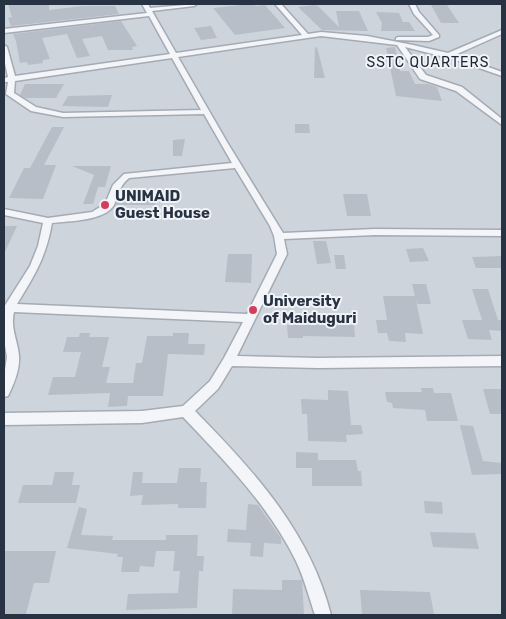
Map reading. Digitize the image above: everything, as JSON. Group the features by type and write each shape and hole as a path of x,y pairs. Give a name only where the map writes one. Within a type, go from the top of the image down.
{"street":[{"path":"4,31 148,9 194,4"},
{"path":"278,4 306,35"},
{"path":"8,79 306,35 364,39 435,38 437,36 416,12 412,4"},
{"path":"4,419 142,417 186,411 214,385 229,361 282,254 279,236 172,55 148,9"},
{"path":"450,55 502,32"},
{"path":"364,39 450,55 502,74"},
{"path":"400,45 423,77 459,89 502,123"},
{"path":"4,47 10,94 34,109 63,115 207,112"},
{"path":"464,59 466,49"},
{"path":"4,212 48,221 95,215 109,206 113,192 122,179 128,176 238,165"},
{"path":"4,392 10,376 13,357 6,322 8,308 35,266 44,246 48,221"},
{"path":"279,236 375,232 502,234"},
{"path":"8,308 250,318"},
{"path":"229,361 318,363 502,361"},
{"path":"186,411 225,451 277,512 297,543 318,593 323,615"}],"shaded area":[{"name":"University of Maiduguri","path":"4,4 502,4 502,615 4,615"}],"building":[{"path":"8,4 49,4 49,10 83,6 115,6 119,14 11,26 8,18 12,17"},
{"path":"251,4 257,6 265,5 285,28 235,35 213,8"},
{"path":"431,5 447,5 459,23 441,23"},
{"path":"318,6 339,27 336,11 359,11 368,31 322,30 298,7"},
{"path":"376,12 399,13 403,22 409,22 415,31 381,31 382,23"},
{"path":"121,21 137,46 132,47 133,50 108,50 102,36 82,39 90,56 77,58 67,34 42,38 50,59 43,60 43,63 28,65 27,62 20,63 13,34"},
{"path":"211,26 217,38 201,40 194,28"},
{"path":"317,47 325,78 314,78 315,48"},
{"path":"395,47 400,71 409,71 415,84 428,84 437,87 442,101 396,96 386,48"},
{"path":"25,84 64,84 56,98 25,98 20,95"},
{"path":"112,95 108,107 62,106 68,96"},
{"path":"295,124 309,124 310,133 295,133"},
{"path":"52,127 64,127 44,165 56,165 43,199 9,198 24,168 30,168"},
{"path":"185,139 182,156 173,156 173,140"},
{"path":"72,166 111,166 105,187 98,187 93,204 83,204 94,175"},
{"path":"121,191 158,192 155,205 116,205"},
{"path":"343,194 367,194 371,216 347,216"},
{"path":"4,226 17,226 4,254"},
{"path":"313,241 326,241 331,263 317,264"},
{"path":"423,248 429,261 410,262 406,249"},
{"path":"228,254 252,254 251,283 225,282"},
{"path":"334,255 344,255 346,269 336,269"},
{"path":"502,256 502,268 476,268 472,257"},
{"path":"412,284 426,284 431,304 417,304"},
{"path":"472,289 488,289 498,320 502,320 502,331 489,330 492,340 468,339 462,320 482,320"},
{"path":"383,296 415,296 423,334 405,333 406,342 389,341 387,333 378,333 376,320 387,320"},
{"path":"320,315 333,315 334,324 354,325 355,337 303,336 303,338 288,338 287,325 320,324"},
{"path":"80,333 90,333 89,337 109,337 102,367 110,367 106,383 133,383 136,363 142,363 147,336 173,336 173,333 189,333 188,344 205,344 204,355 168,354 163,396 128,396 127,406 108,407 110,393 48,395 53,377 75,377 81,352 63,352 67,337 79,337"},
{"path":"421,388 433,388 434,393 451,393 458,421 427,421 425,410 393,408 392,403 387,402 385,392 422,392"},
{"path":"483,389 501,389 502,414 490,414"},
{"path":"328,390 348,391 351,425 361,425 363,434 346,435 347,442 308,441 307,414 302,414 301,399 328,400"},
{"path":"460,425 473,426 483,461 502,463 502,474 472,475"},
{"path":"296,452 318,453 318,460 356,460 358,471 361,471 362,486 312,486 312,468 296,468"},
{"path":"179,468 201,468 200,482 207,482 206,508 178,508 178,504 141,505 143,495 130,496 133,472 143,472 142,483 177,483"},
{"path":"55,472 74,472 72,485 80,485 76,503 18,503 23,485 52,485"},
{"path":"424,501 442,502 443,514 425,513"},
{"path":"248,504 258,505 281,538 281,544 264,543 263,557 250,556 251,543 227,542 228,529 246,530"},
{"path":"79,507 87,509 81,535 113,536 112,540 166,540 166,535 198,535 197,556 204,556 203,571 199,571 197,608 126,610 128,594 178,593 180,571 173,571 175,551 156,551 154,567 140,566 139,572 121,572 123,557 117,557 118,554 67,548"},
{"path":"430,532 475,533 479,549 433,547"},
{"path":"4,551 56,551 49,583 34,583 26,614 4,614"},
{"path":"282,580 302,580 304,615 232,615 233,589 282,590"},
{"path":"360,590 430,592 434,615 362,614"}],"place":[{"name":"UNIMAID Guest House","path":"105,205"},
{"name":"University of Maiduguri","path":"253,310"}],"district":[{"name":"SSTC QUARTERS","path":"428,62"}]}
